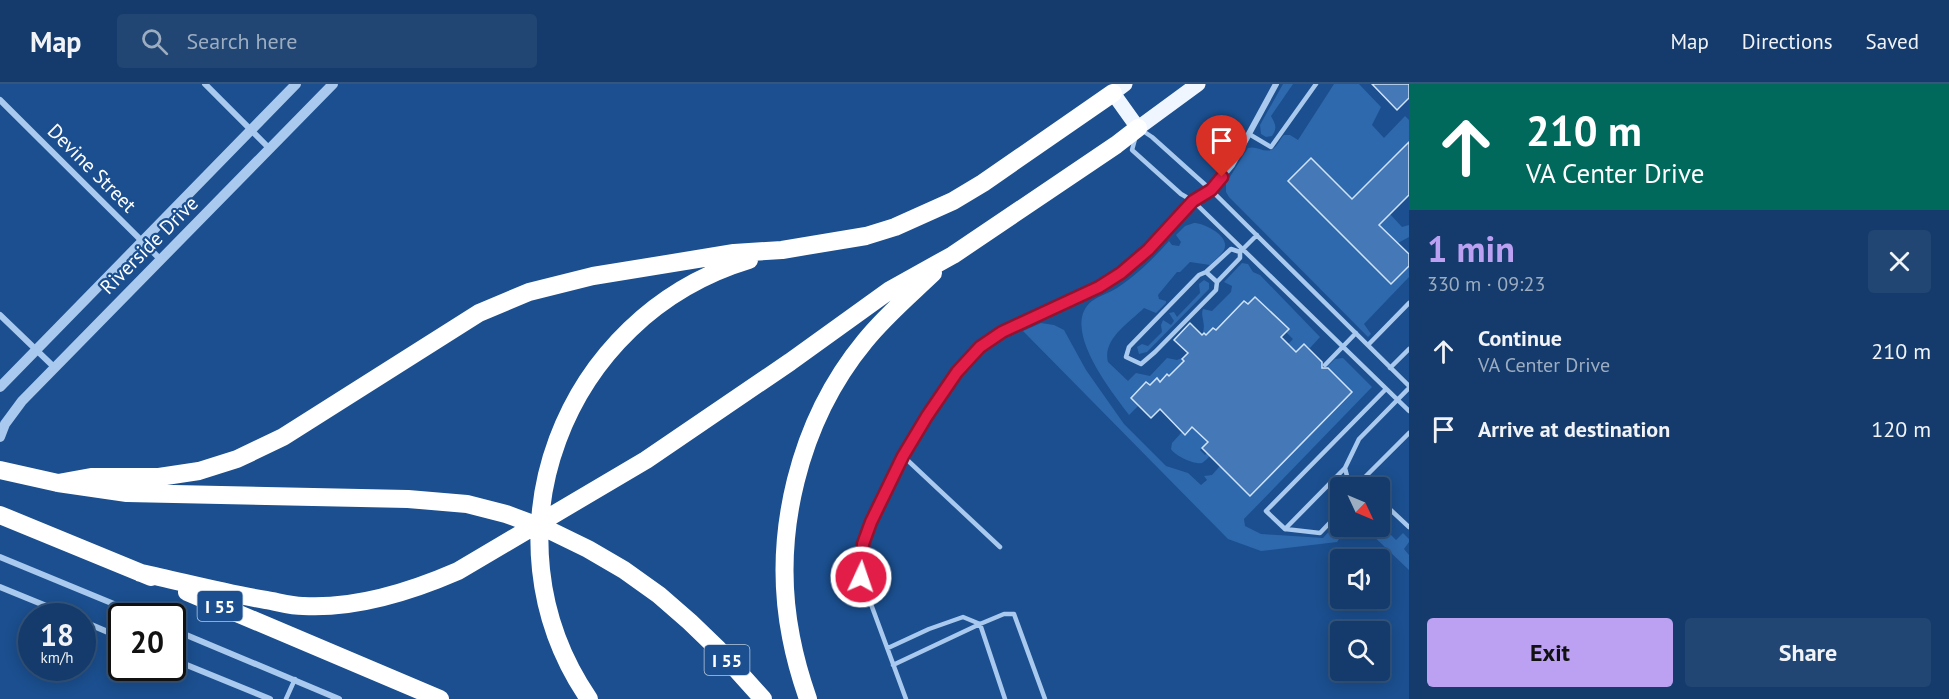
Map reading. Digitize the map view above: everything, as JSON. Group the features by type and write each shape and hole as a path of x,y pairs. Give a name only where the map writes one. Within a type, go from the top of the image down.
{"highway":[{"path":"58,483 91,477 159,477 199,471 237,459 283,437 479,313 529,292 593,276 676,262 734,253 782,250 866,236 927,214 983,183 1119,89"},
{"path":"141,573 246,597 303,606 347,603 387,596 432,583 458,571 646,460 790,362 890,290 953,255 1138,128"},
{"path":"588,699 562,653 542,590 541,509 549,468 562,428 591,374 611,348 635,324 666,299 692,283 724,268 782,250"},
{"path":"808,699 790,636 784,573 791,502 809,440 823,407 865,341 953,255"},
{"name":"I 55","path":"0,470 58,483 127,493 408,499 467,504 506,514 549,530 588,549 624,570 659,595 690,622 762,699"},
{"name":"I 55","path":"0,515 440,699"}],"main road":[{"path":"1119,89 1138,128 1198,84"}],"street":[{"path":"205,84 270,149"},
{"name":"Riverside Drive","path":"0,387 296,84"},
{"name":"Riverside Drive","path":"0,437 13,412 54,367 333,84"},
{"path":"1063,304 1099,287 1130,266 1193,201 1211,190 1232,165 1276,84"},
{"name":"Devine Street","path":"0,100 160,259"},
{"path":"0,315 54,367"},
{"path":"0,557 111,603"},
{"path":"0,587 39,603"},
{"path":"186,635 339,699"},
{"path":"186,665 270,699"}],"lane":[{"path":"1249,134 1271,147 1316,84"},
{"path":"1285,529 1346,468 1359,439 1396,401 1409,387 1211,190 1152,136 1138,128 1132,150 1181,194 1193,201 1396,401 1409,411"},
{"path":"1241,250 1230,249 1206,272 1199,275 1129,347 1126,357 1141,364 1155,352 1216,290 1217,282 1240,258 1241,250 1257,235"},
{"path":"1206,272 1217,282"},
{"path":"1368,345 1409,303"},
{"path":"906,699 861,577 863,544 871,522 903,456 957,372 980,347 1002,332 1063,304"},
{"path":"1325,365 1356,333"},
{"path":"1390,368 1409,349"},
{"path":"1330,523 1320,533 1285,529 1266,511 1385,390"},
{"path":"1365,477 1409,433"},
{"path":"903,456 1000,547"},
{"path":"1346,468 1348,477"},
{"path":"1390,509 1409,527"},
{"path":"893,665 980,624 1004,614 1014,614 1045,699"},
{"path":"888,648 963,617 980,624 1005,699"},
{"path":"286,699 295,679"}],"shaded area":[{"path":"1283,84 1293,84 1271,116 1275,126 1274,133 1266,137 1261,134 1260,125"},
{"path":"1334,84 1359,84 1381,107 1372,125 1384,138 1405,116 1409,120 1409,142 1350,201 1409,266 1409,277 1364,324 1371,334 1368,337 1226,192 1226,183 1248,148 1271,150 1284,135 1290,135 1298,140"},
{"path":"1390,214 1402,227 1409,225 1409,237 1398,243 1383,228 1380,230 1377,227"},
{"path":"1194,223 1204,225 1220,235 1225,245 1223,252 1210,265 1190,262 1180,272 1177,272 1158,295 1159,299 1166,303 1156,313 1144,308 1118,332 1109,346 1108,362 1128,381 1136,373 1150,376 1167,358 1177,360 1182,358 1184,361 1169,377 1167,375 1160,382 1157,378 1150,385 1146,382 1131,398 1139,405 1129,415 1101,376 1092,359 1081,327 1083,312 1092,301 1117,288 1138,272 1169,241 1172,245 1179,246 1181,242 1176,235 1185,226"},
{"path":"1242,263 1248,264 1253,272 1260,275 1320,337 1310,348 1304,344 1200,450 1205,455 1207,453 1209,457 1202,463 1194,462 1176,454 1171,449 1172,443 1182,432 1185,434 1263,370 1293,339 1286,332 1289,329 1264,313 1268,309 1255,297 1248,304 1244,301 1216,330 1213,328 1206,335 1203,332 1203,309 1212,311 1231,292 1232,286 1224,282"},
{"path":"1204,280 1209,283 1209,289 1147,352 1139,354 1137,347 1142,344 1148,346 1162,332 1163,320 1171,325 1174,321 1169,313 1174,312 1177,317 1200,293 1199,284"},
{"path":"1041,323 1054,325 1064,330 1086,370 1124,424 1166,466 1188,473 1201,485 1207,480 1204,476 1212,475 1220,466 1250,495 1352,392 1327,367 1335,359 1343,358 1372,387 1244,519 1245,526 1261,534 1323,538 1330,530 1330,537 1340,537 1337,542 1261,551 1228,539 1023,331"},
{"path":"1403,533 1409,539 1404,549 1409,555 1409,570 1390,552 1390,549 1387,549 1374,537 1390,537 1390,534 1396,540"}],"building":[{"path":"1372,84 1409,84 1409,98 1397,110"},
{"path":"1409,142 1409,195 1379,225 1409,254 1409,266 1391,284 1288,181 1311,158 1352,199"},
{"path":"1255,297 1289,329 1281,337 1296,352 1304,344 1322,362 1322,368 1328,368 1352,392 1250,496 1202,448 1208,442 1192,427 1185,435 1160,409 1151,418 1131,398 1146,382 1150,385 1157,378 1160,382 1184,361 1182,359 1188,353 1174,340 1190,323 1202,335 1204,333 1206,335 1213,328 1216,330 1244,301 1248,304"}],"route":[{"path":"861,577 863,544 871,522 903,456 957,372 980,347 1002,332 1099,287 1121,273 1148,250 1193,201 1211,190 1222,177"}]}
